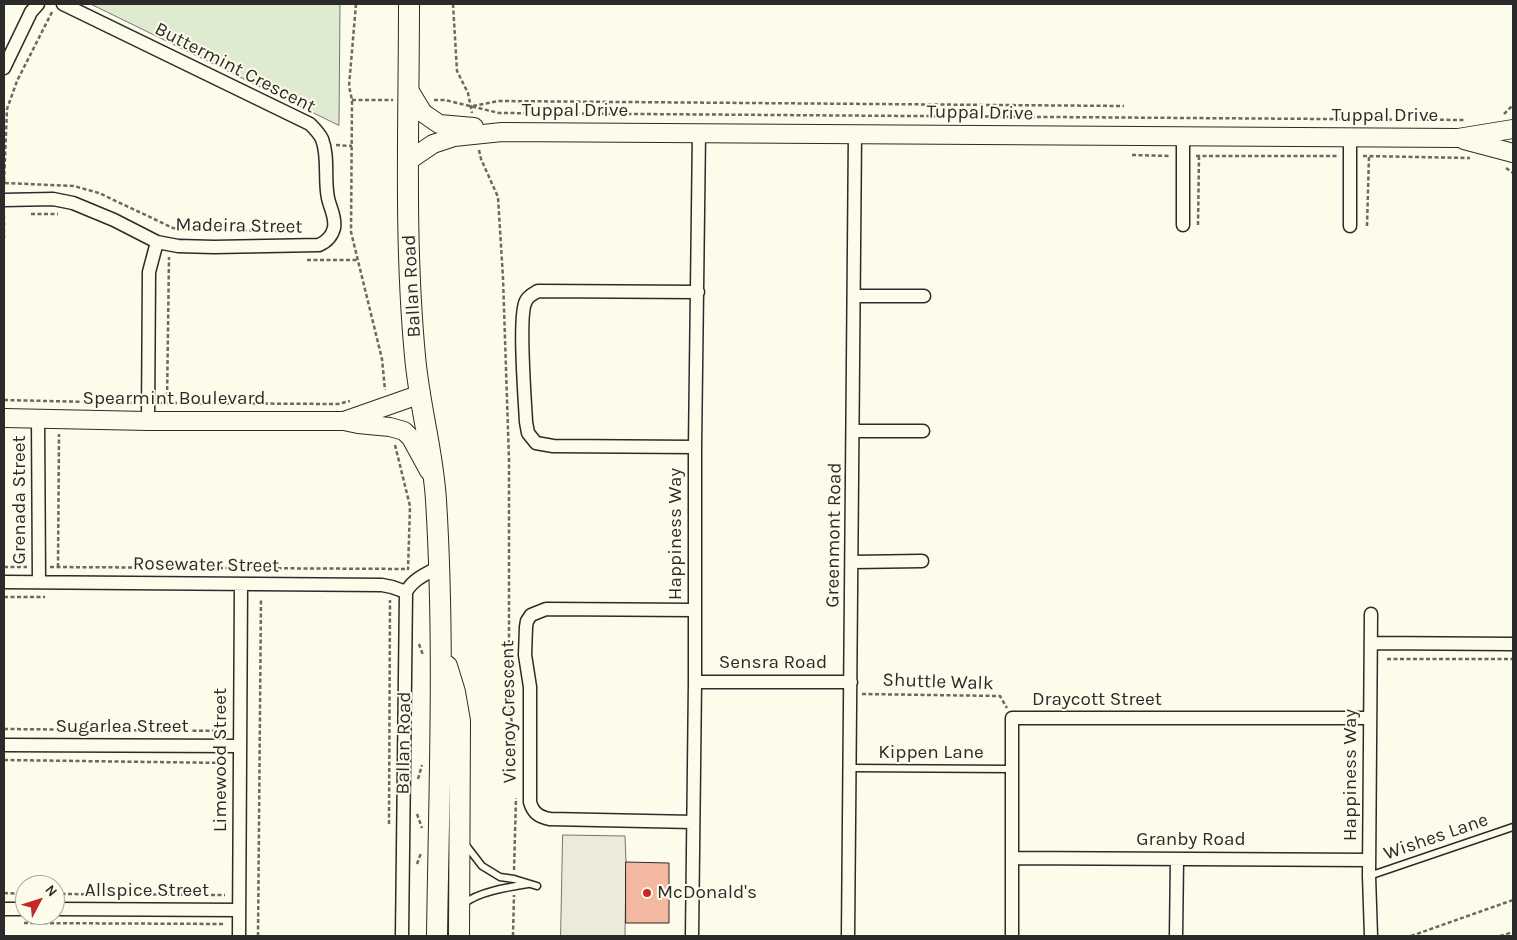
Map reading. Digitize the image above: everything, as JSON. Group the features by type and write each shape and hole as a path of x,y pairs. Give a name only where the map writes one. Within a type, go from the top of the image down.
{"main road":[{"name":"Ballan Road","path":"410,4 408,160 412,308 415,357 436,497 440,567 433,654 437,936"},
{"name":"Ballan Road","path":"433,654 455,692 460,721 459,936"}],"street":[{"path":"4,68 31,12 38,4"},
{"name":"Buttermint Crescent","path":"63,4 310,124 319,134 324,147 328,199 334,219 334,229 330,237"},
{"name":"Tuppal Drive","path":"409,90 423,113 438,124 502,132 1458,138 1507,124"},
{"name":"Tuppal Drive","path":"408,160 433,144 475,130"},
{"name":"Happiness Way","path":"692,936 695,447 700,132"},
{"name":"Greenmont Road","path":"848,936 854,431 855,134"},
{"path":"1183,136 1183,225"},
{"path":"1350,137 1350,226"},
{"name":"Tuppal Drive","path":"1458,138 1507,159"},
{"name":"Madeira Street","path":"4,200 53,199 72,203 114,220 157,242 178,246 319,245 330,237"},
{"path":"148,412 149,272 157,242"},
{"path":"695,447 553,446 536,443 528,434 526,422 522,323 525,301 530,295 538,291 698,292"},
{"path":"854,296 924,296"},
{"name":"Spearmint Boulevard","path":"344,421 363,412 387,406 420,394"},
{"name":"Spearmint Boulevard","path":"4,418 148,412 344,421 390,427 404,431 411,438 421,453 434,480"},
{"name":"Grenada Street","path":"38,418 39,582"},
{"path":"854,431 923,431"},
{"path":"852,562 922,561"},
{"path":"409,588 440,567"},
{"name":"Rosewater Street","path":"4,582 382,585 409,588"},
{"name":"Limewood Street","path":"239,936 241,584"},
{"name":"Ballan Road","path":"402,936 409,588"},
{"name":"Viceroy Crescent","path":"693,822 550,819 537,815 532,809 530,802 530,687 525,656 527,621 531,615 538,611 546,609 694,610"},
{"name":"Happiness Way","path":"1371,614 1369,718 1371,936"},
{"path":"1371,642 1513,644"},
{"name":"Sensra Road","path":"695,682 851,688"},
{"name":"Draycott Street","path":"1012,936 1012,718 1369,718"},
{"name":"Sugarlea Street","path":"4,745 240,746"},
{"name":"Granby Road","path":"1013,858 1369,860"},
{"path":"1176,859 1176,936"},
{"name":"Allspice Street","path":"65,909 239,910"}],"lane":[{"name":"Kippen Lane","path":"850,768 1012,768"},
{"name":"Wishes Lane","path":"1369,876 1513,827"},
{"path":"460,836 482,866 500,876 514,878 537,886"},
{"path":"459,908 468,900 514,886 529,884"}],"path":[{"path":"356,4 349,86 352,100 351,232 382,359 387,406"},
{"path":"453,4 458,71 468,93 481,159 498,198 503,278 509,460 509,704 516,753"},
{"path":"52,12 17,80 7,109 4,183 74,186 99,193 173,228 192,230 290,231"},
{"path":"471,106 499,101 1124,106"},
{"path":"1507,124 1507,111 1513,105"},
{"path":"471,106 499,113 1466,120"},
{"path":"1132,155 1474,158"},
{"path":"1198,225 1199,156"},
{"path":"1367,226 1369,156"},
{"path":"1507,159 1513,173"},
{"path":"167,403 168,257"},
{"path":"4,400 148,412 167,403 338,404 357,400"},
{"path":"390,427 410,506 409,588"},
{"path":"58,568 59,434"},
{"path":"4,567 408,569"},
{"path":"4,596 53,597"},
{"path":"241,598 261,598 258,936"},
{"path":"389,827 390,599"},
{"path":"417,638 433,654"},
{"path":"1387,659 1513,659"},
{"name":"Shuttle Walk","path":"851,688 1000,696 1012,718"},
{"path":"4,729 228,731"},
{"path":"416,786 423,758"},
{"path":"4,760 228,763"},
{"path":"514,878 516,792"},
{"path":"416,812 422,834"},
{"path":"416,866 422,846"},
{"path":"513,936 514,886"},
{"path":"65,894 226,895"},
{"path":"1411,936 1513,900"},
{"path":"65,923 225,924"},
{"path":"1500,936 1513,932"}],"green space":[{"path":"91,4 340,4 339,125"}],"shaded area":[{"path":"563,835 625,836 625,936 561,936"}],"building":[{"name":"McDonald's","path":"626,862 669,863 669,923 626,923"}],"place":[{"name":"McDonald's","path":"647,893"}]}
